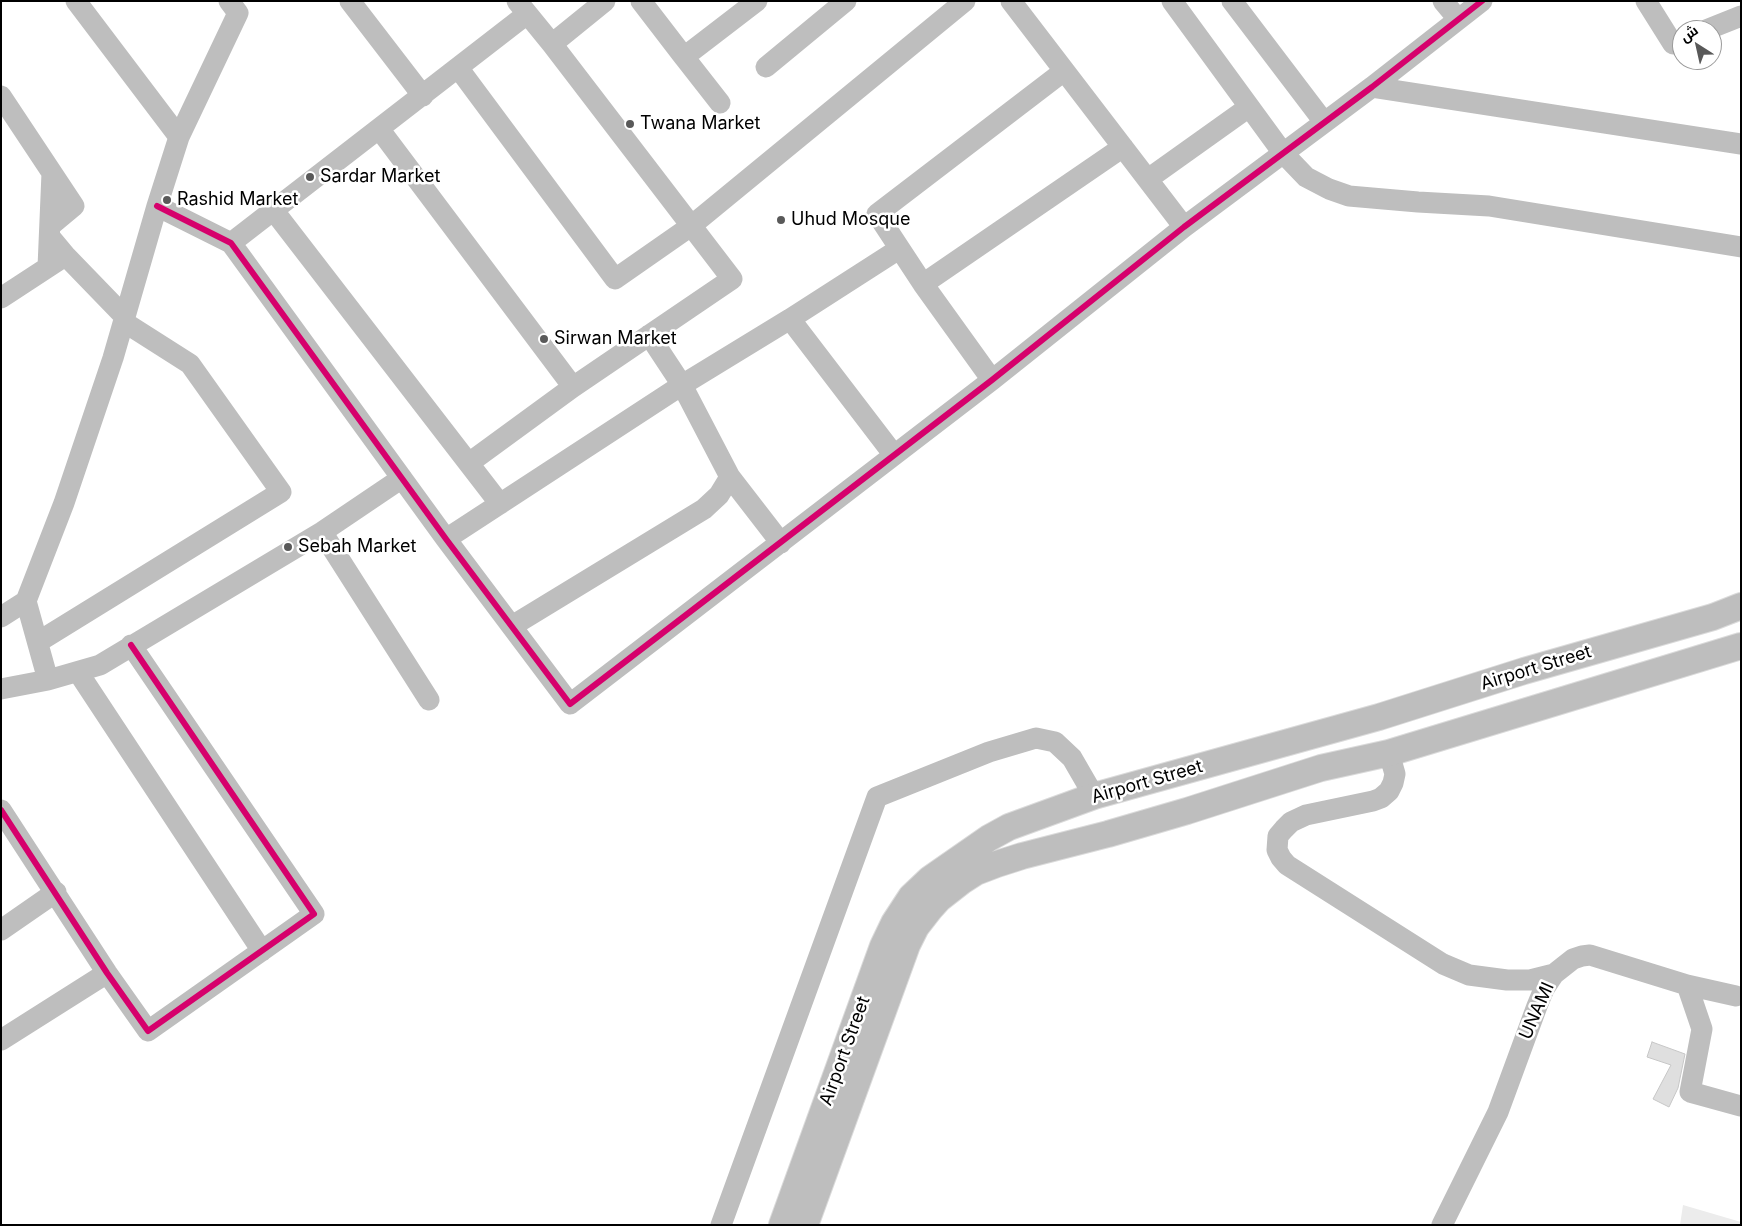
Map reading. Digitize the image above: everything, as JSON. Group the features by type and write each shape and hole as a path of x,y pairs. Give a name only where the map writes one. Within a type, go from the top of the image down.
{"main road":[{"name":"Airport Street","path":"782,1225 883,946 894,923 919,890 940,871 989,838 1009,828 1094,796 1379,717 1524,670 1713,617 1741,606"},
{"name":"Airport Street","path":"805,1225 907,946 920,922 939,899 976,872 997,864 1187,811 1321,768 1389,753 1741,646"},
{"path":"1308,736 1321,768"}],"street":[{"path":"76,1 179,137"},
{"path":"48,680 26,601 64,503 125,319 179,137 238,13 229,1"},
{"path":"350,1 423,96"},
{"path":"552,44 605,1"},
{"path":"641,1 720,103"},
{"path":"684,57 757,1"},
{"path":"766,67 846,1"},
{"path":"459,69 615,279 691,226 965,1"},
{"path":"1010,1 1184,227"},
{"path":"1172,1 1283,153 1306,177 1329,189 1349,196 1488,206 1741,247"},
{"path":"1232,1 1324,122"},
{"path":"1443,1 1458,19"},
{"path":"157,206 231,243 446,539 570,704 992,380 1184,227 1372,87 1482,1"},
{"path":"1646,1 1672,42"},
{"path":"231,243 459,69 522,8 552,44 732,279 573,387 469,464"},
{"path":"1722,24 1741,16"},
{"path":"992,380 923,284 877,214 1064,71"},
{"path":"1372,87 1741,144"},
{"path":"1,96 74,206 50,231 57,261 125,319 190,364 281,492 38,642"},
{"path":"1148,179 1249,107"},
{"path":"380,130 573,387"},
{"path":"923,284 1123,147"},
{"path":"274,211 500,504"},
{"path":"446,539 682,385 899,249"},
{"path":"1,298 57,261"},
{"path":"790,319 894,455"},
{"path":"649,336 682,385 730,477 781,543"},
{"path":"512,626 704,509 719,494 730,477"},
{"path":"1,689 48,680 100,665 322,532 402,478"},
{"path":"322,532 429,700"},
{"path":"1,616 26,601"},
{"path":"1,810 148,1031 314,914 131,645"},
{"path":"78,672 262,951"},
{"path":"721,1225 877,798 989,752 1036,738 1055,742 1072,758 1094,796"},
{"path":"1389,753 1394,774 1393,783 1389,791 1381,798 1373,801 1306,815 1291,822 1278,836 1277,850 1281,858 1287,865 1435,959 1469,975 1507,980 1530,980 1554,974"},
{"path":"1,930 56,892"},
{"name":"UNAMI","path":"1442,1225 1498,1112 1544,989 1554,974 1573,959 1590,955 1688,985 1736,996"},
{"path":"1,1040 108,973"},
{"path":"1688,985 1702,1029 1690,1092 1741,1106"}],"shaded area":[{"path":"1683,1205 1741,1222 1741,1225 1680,1225"}],"building":[{"path":"1652,1042 1685,1054 1678,1088 1669,1107 1653,1099 1671,1065 1647,1057"}],"cycle path":[{"path":"157,206 231,243 446,539 570,704 992,380 1184,227 1372,87 1482,1"},
{"path":"1,810 107,973 148,1031 314,914 131,645"}],"place":[{"name":"Twana Market","path":"630,124"},
{"name":"Sardar Market","path":"310,177"},
{"name":"Rashid Market","path":"167,200"},
{"name":"Uhud Mosque","path":"781,220"},
{"name":"Sirwan Market","path":"544,339"},
{"name":"Sebah Market","path":"288,547"}]}
